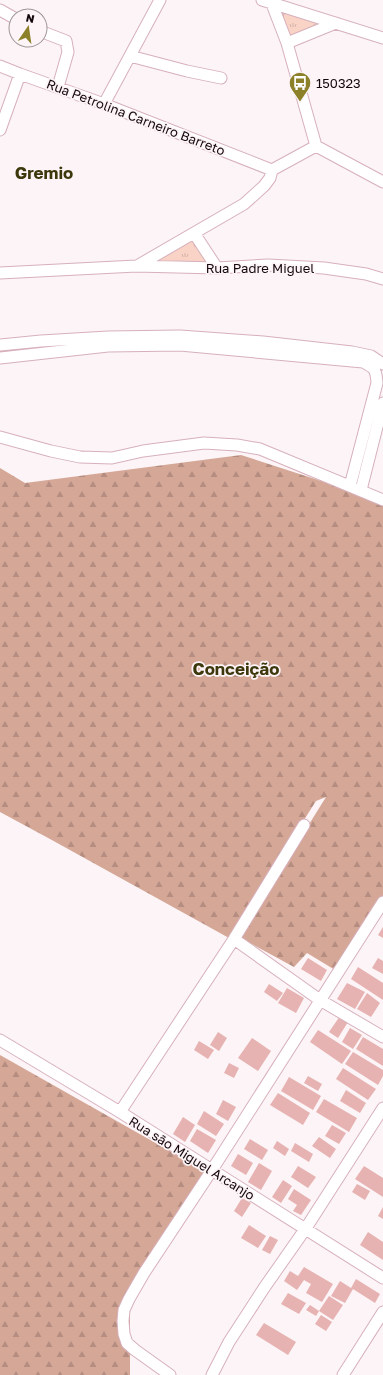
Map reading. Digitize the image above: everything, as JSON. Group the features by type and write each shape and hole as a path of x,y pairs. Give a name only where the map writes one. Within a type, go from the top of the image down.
{"street":[{"path":"104,104 160,0"},
{"path":"267,2 383,38"},
{"path":"267,2 287,43 316,146 383,182"},
{"path":"287,43 336,23"},
{"path":"48,34 66,41 68,52 58,87"},
{"path":"130,56 221,78"},
{"name":"Rua Petrolina Carneiro Barreto","path":"0,66 104,104 272,170"},
{"path":"0,130 20,74"},
{"path":"136,266 244,204 264,186 270,178 272,170 316,146"},
{"path":"194,233 217,268"},
{"name":"Rua Padre Miguel","path":"1,272 136,266 217,268 268,265 324,268 366,274 383,279"},
{"path":"0,345 108,336 180,336 263,342 352,352 371,356 383,364"},
{"path":"0,358 108,346 180,345 363,362 372,367 376,373 377,383 355,488"},
{"path":"355,488 383,403"},
{"path":"0,438 80,457 112,458 143,451 204,444 237,445 260,449 383,500"},
{"path":"120,1112 234,939 304,825"},
{"path":"170,1375 127,1343 124,1334 124,1310 144,1273 212,1170 383,902"},
{"path":"234,939 320,1000 383,1037"},
{"name":"Rua são Miguel Arcanjo","path":"0,1040 120,1112 383,1278"},
{"path":"212,1375 229,1342 264,1288 306,1228 383,1108"},
{"path":"343,1375 383,1312"}],"green space":[{"path":"271,1 346,24 288,49"},
{"path":"198,227 214,266 141,267"},
{"path":"241,455 383,501 383,908 340,973 307,953 294,967 239,937 326,797 316,801 229,938 0,812 0,468 25,483"},
{"path":"0,1055 214,1176 130,1304 130,1375 0,1375"}],"building":[{"path":"383,927 383,938 378,935"},
{"path":"308,958 327,970 321,981 301,969"},
{"path":"378,958 383,961 383,974 372,968"},
{"path":"358,967 383,983 383,1000 351,979"},
{"path":"347,983 365,992 355,1009 337,999"},
{"path":"269,984 283,993 277,1001 264,992"},
{"path":"287,988 304,998 296,1013 278,1003"},
{"path":"367,993 380,1003 371,1017 357,1009"},
{"path":"340,1016 348,1022 338,1038 329,1032"},
{"path":"350,1028 362,1035 353,1049 342,1042"},
{"path":"318,1030 351,1051 342,1064 310,1042"},
{"path":"218,1032 227,1038 219,1051 210,1045"},
{"path":"363,1037 383,1049 383,1066 356,1049"},
{"path":"252,1038 271,1051 258,1071 238,1058"},
{"path":"199,1041 214,1050 208,1059 194,1050"},
{"path":"353,1052 383,1070 383,1076 378,1085 345,1064"},
{"path":"229,1063 239,1068 234,1078 224,1073"},
{"path":"343,1068 376,1089 368,1100 336,1079"},
{"path":"308,1076 322,1084 318,1091 304,1083"},
{"path":"289,1077 321,1096 313,1110 281,1091"},
{"path":"346,1090 366,1103 360,1113 340,1101"},
{"path":"278,1093 310,1113 303,1125 270,1105"},
{"path":"324,1099 357,1118 349,1132 316,1112"},
{"path":"223,1100 236,1107 228,1121 216,1114"},
{"path":"204,1111 224,1124 216,1136 197,1124"},
{"path":"183,1117 195,1125 185,1142 173,1134"},
{"path":"332,1125 346,1133 339,1144 325,1136"},
{"path":"197,1129 216,1140 208,1153 190,1141"},
{"path":"319,1137 336,1149 330,1158 312,1146"},
{"path":"250,1139 268,1150 262,1160 244,1149"},
{"path":"277,1141 289,1149 285,1156 273,1148"},
{"path":"295,1143 313,1154 309,1162 291,1151"},
{"path":"238,1154 253,1163 246,1175 231,1166"},
{"path":"259,1163 272,1171 261,1190 248,1182"},
{"path":"298,1166 316,1177 308,1188 291,1177"},
{"path":"364,1166 383,1178 383,1197 355,1179"},
{"path":"283,1180 292,1186 281,1203 272,1197"},
{"path":"357,1184 370,1191 365,1200 352,1192"},
{"path":"294,1189 311,1200 301,1215 293,1211 297,1205 288,1199"},
{"path":"242,1198 251,1203 242,1217 234,1211"},
{"path":"383,1207 383,1219 378,1216"},
{"path":"249,1225 266,1236 258,1248 241,1238"},
{"path":"368,1232 383,1242 383,1260 360,1245"},
{"path":"270,1236 278,1240 270,1254 262,1250"},
{"path":"304,1267 333,1284 322,1302 306,1293 311,1284 304,1280 297,1290 284,1281 290,1271 298,1276"},
{"path":"356,1279 380,1294 375,1303 353,1289 345,1303 331,1296 340,1281 351,1288"},
{"path":"288,1293 306,1303 299,1314 281,1304"},
{"path":"329,1296 343,1305 333,1320 319,1311"},
{"path":"310,1305 319,1311 316,1316 306,1310"},
{"path":"321,1315 332,1322 326,1331 315,1324"},
{"path":"264,1323 296,1342 288,1355 256,1335"}],"place":[{"name":"150323","path":"300,102"}],"district":[{"name":"Gremio","path":"44,172"},
{"name":"Conceição","path":"236,668"}]}
